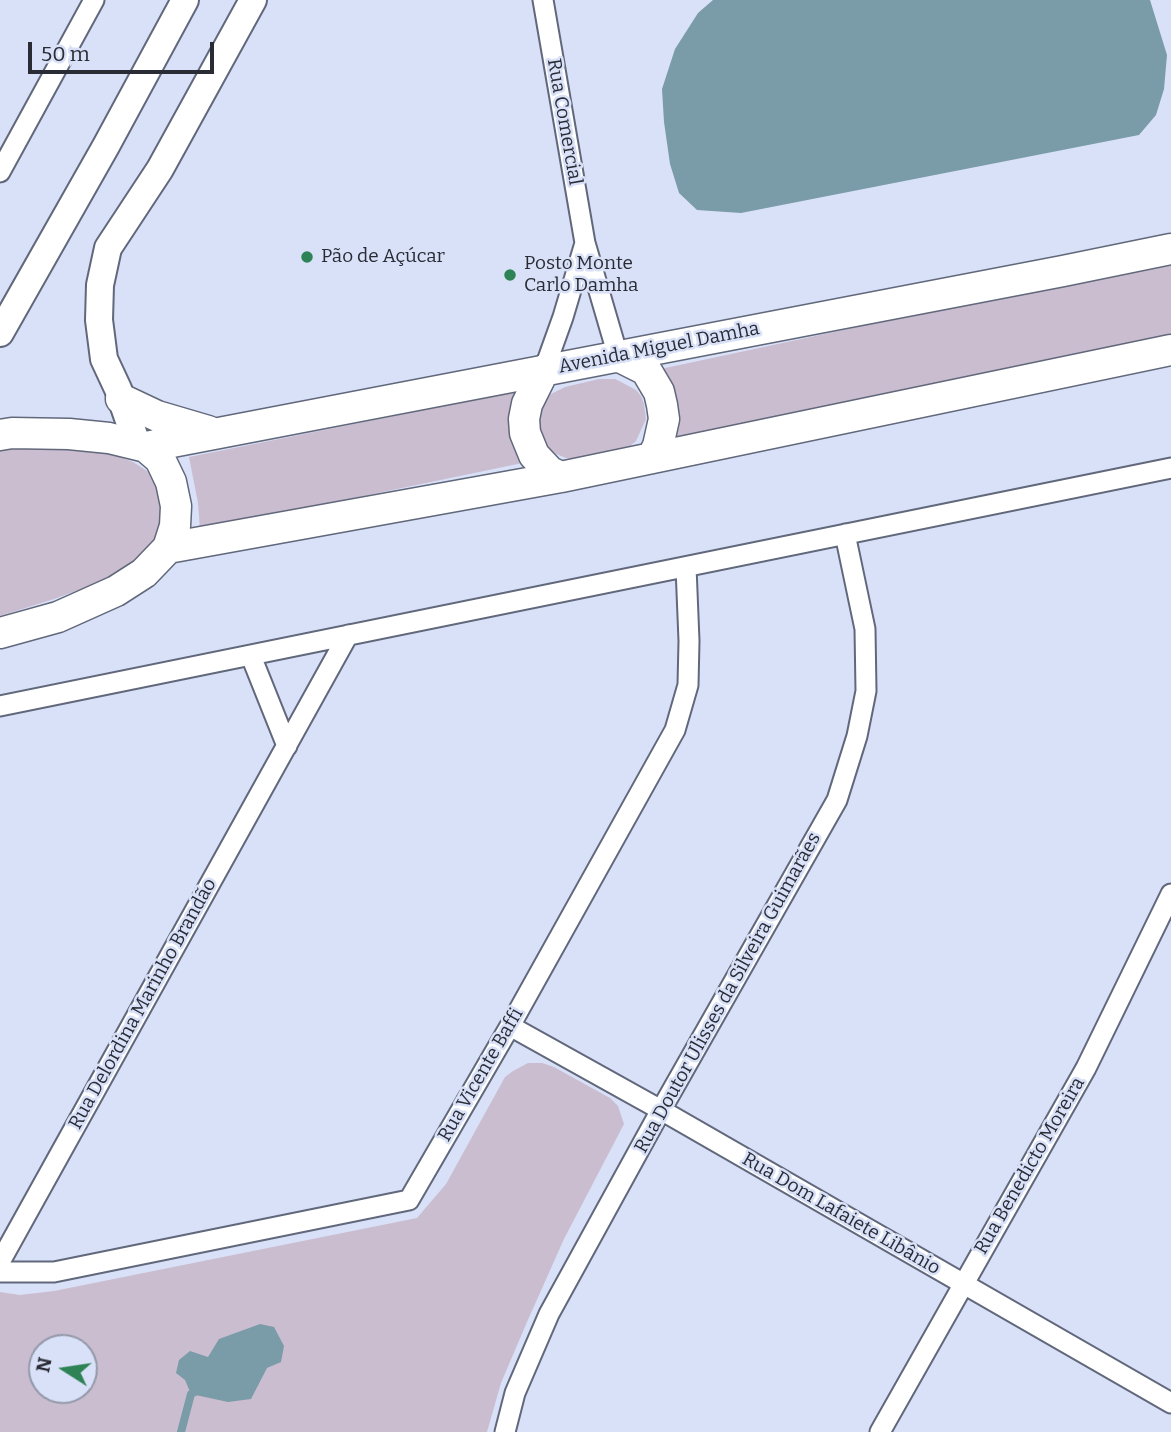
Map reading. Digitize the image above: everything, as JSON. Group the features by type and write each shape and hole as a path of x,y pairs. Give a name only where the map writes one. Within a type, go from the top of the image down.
{"main road":[{"path":"0,332 185,0"},
{"path":"141,445 104,359 99,320 100,285 108,248 160,169 253,0"},
{"name":"Avenida Miguel Damha","path":"141,445 1171,249"},
{"path":"168,548 561,477 1171,350"},
{"path":"618,356 646,370 659,392 664,419 658,446 652,458"},
{"path":"544,370 527,404 525,433 534,455 550,472 561,477"},
{"path":"121,399 158,416 215,433"},
{"path":"0,435 69,434 141,445 160,459 171,482 176,506 176,526 168,548 144,573 116,591 58,617 0,632"}],"street":[{"path":"0,172 94,0"},
{"name":"Rua Comercial","path":"543,0 585,243 618,356"},
{"name":"Rua Comercial","path":"544,370 585,243"},
{"path":"0,706 1171,468"},
{"name":"Rua Doutor Ulisses da Silveira Guimarães","path":"505,1432 515,1393 549,1314 837,800 857,736 866,691 865,629 845,534"},
{"name":"Rua Vicente Baffi","path":"0,1272 54,1272 408,1200 510,1026 675,730 688,685 690,640 686,567"},
{"name":"Rua Delordina Marinho Brandão","path":"0,1262 348,635"},
{"path":"251,656 287,746"},
{"name":"Rua Benedicto Moreira","path":"880,1432 1086,1068 1171,894"},
{"name":"Rua Dom Lafaiete Libânio","path":"510,1026 662,1110 1171,1403"}],"shaded area":[{"path":"1171,260 1171,337 667,441 656,370"},
{"path":"599,379 615,379 636,390 641,396 646,419 636,441 614,452 575,459 551,452 545,447 536,424 544,400 565,387"},
{"path":"519,391 532,461 200,530 189,457"},
{"path":"13,448 104,451 133,462 147,471 157,487 161,510 161,524 156,541 138,559 108,579 0,616 0,450"},
{"path":"528,1063 542,1063 554,1067 610,1098 618,1106 624,1124 564,1239 527,1322 501,1383 487,1432 0,1432 0,1292 20,1295 54,1291 417,1218 446,1184 505,1077"}],"water":[{"path":"713,0 1150,0 1167,55 1164,89 1156,115 1139,135 741,213 697,210 679,193 670,164 662,89 675,49 698,13"},
{"path":"260,1324 274,1327 284,1346 281,1362 267,1368 251,1399 228,1402 191,1394 185,1380 176,1373 179,1360 190,1351 208,1357 219,1339"}],"waterway":[{"path":"181,1432 191,1394 200,1389"}],"place":[{"name":"Pão de Açúcar","path":"307,257"},
{"name":"Posto Monte Carlo Damha","path":"510,275"}]}
